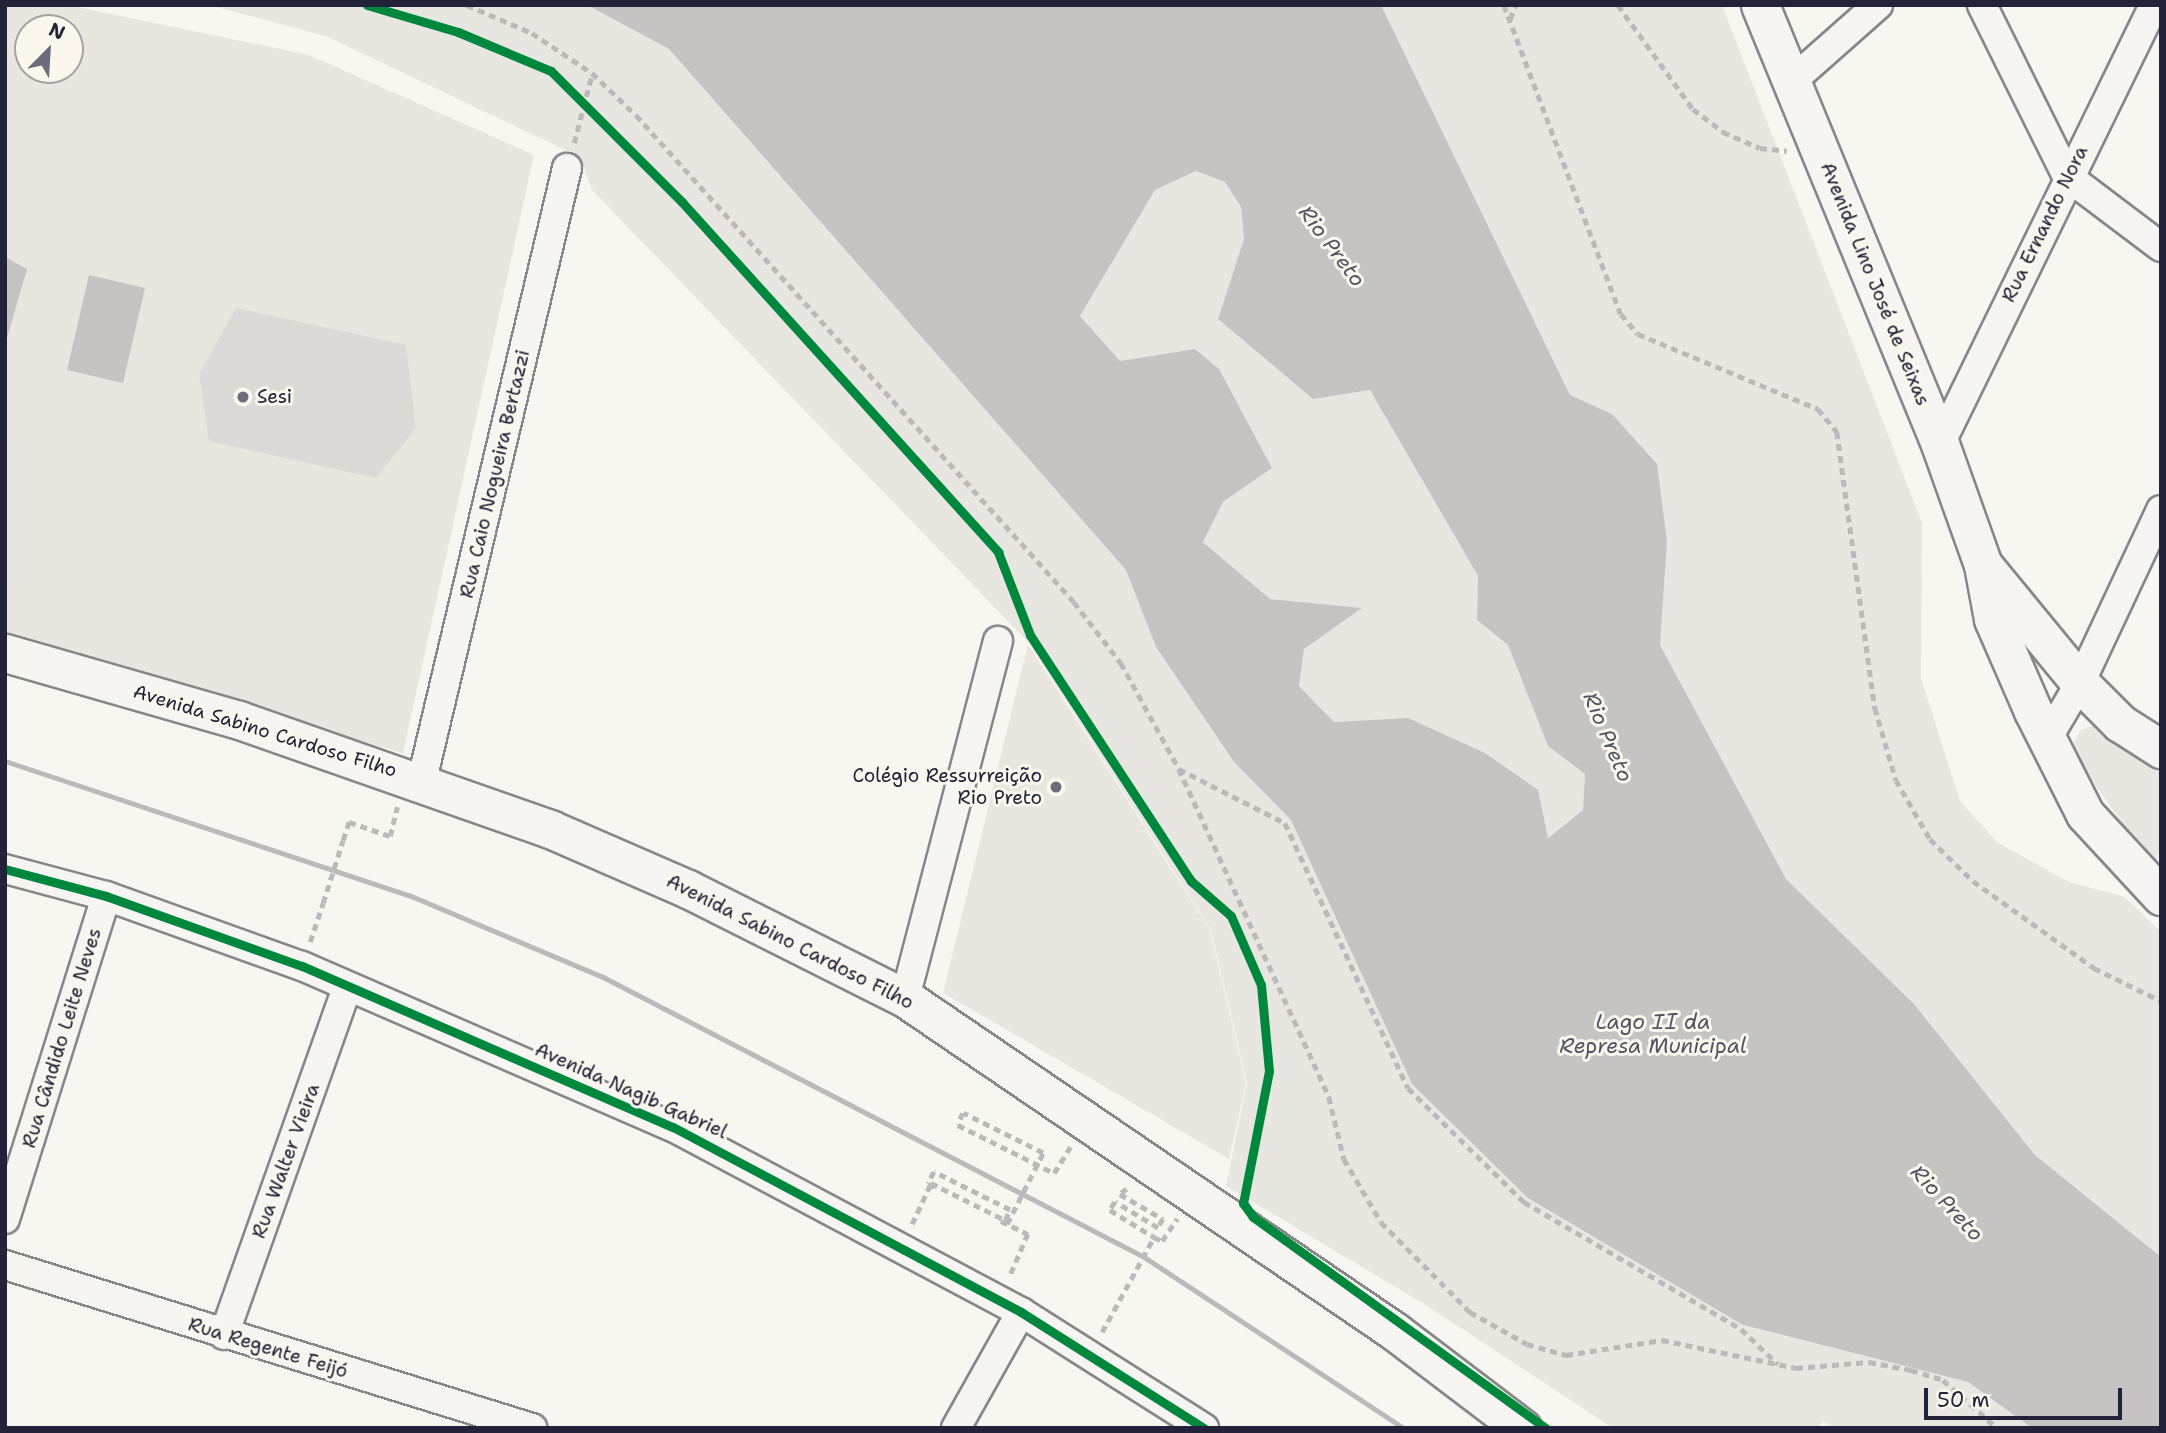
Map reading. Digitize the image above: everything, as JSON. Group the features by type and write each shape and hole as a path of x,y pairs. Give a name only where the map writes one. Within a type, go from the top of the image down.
{"main road":[{"name":"Avenida Lino José de Seixas","path":"1760,5 1940,444 1983,565 1993,619 2046,739 2085,814 2161,896"},
{"name":"Avenida Lino José de Seixas","path":"1983,565 2080,683 2120,723 2161,749"},
{"name":"Avenida Sabino Cardoso Filho","path":"5,653 422,780 688,889 905,998 1394,1331 1522,1428"}],"street":[{"path":"1792,81 1878,5"},
{"path":"1982,5 2067,176 2161,247"},
{"name":"Rua Ernando Nora","path":"1940,444 2067,176 2154,5"},
{"name":"Rua Caio Nogueira Bertazzi","path":"422,780 568,168"},
{"path":"2046,739 2080,683 2161,510"},
{"path":"905,998 998,641"},
{"name":"Avenida Nagib Gabriel","path":"5,869 106,897 302,966 347,988 673,1127 1021,1312 1085,1349 1204,1428"},
{"name":"Rua Cândido Leite Neves","path":"5,1219 106,897"},
{"name":"Rua Walter Vieira","path":"224,1335 347,988"},
{"name":"Rua Regente Feijó","path":"5,1265 224,1335 532,1428"},
{"path":"957,1428 1021,1312"}],"path":[{"path":"467,5 532,33 592,73 1074,602 1121,663 1179,769 1329,1097 1344,1159 1381,1222 1430,1275 1471,1312 1527,1344 1566,1355 1662,1340 1779,1364 1869,1362 1911,1370 1943,1380 1997,1428"},
{"path":"1504,5 1621,314 1638,334 1818,410 1837,432 1875,708 1896,779 1930,839 1973,881 2094,968 2161,1001"},
{"path":"1510,20 1516,5"},
{"path":"1618,5 1693,109 1723,132 1760,148 1821,154"},
{"path":"568,168 592,73"},
{"path":"576,96 593,113"},
{"path":"1179,769 1285,823 1408,1088 1524,1202 1741,1329 1779,1364"},
{"path":"302,966 349,822 390,836"},
{"path":"1241,938 1247,949"},
{"path":"1007,1224 1042,1153 964,1113 958,1125 1054,1173 1074,1140"},
{"path":"911,1223 930,1183 1004,1220 1010,1210 934,1172 928,1184 935,1187 1028,1234 1010,1278"},
{"path":"1124,1187 1177,1219 1162,1241 1154,1237 1110,1210 1115,1202 1158,1228 1163,1219 1120,1194 1124,1187"},
{"path":"1085,1349 1094,1333 1100,1336 1154,1237"}],"shaded area":[{"name":"Sesi","path":"5,5 68,5 309,55 534,155 403,753 5,640"},
{"path":"208,5 587,5 669,49 1126,570 1156,647 1234,762 1291,820 1412,1084 1743,1325 1968,1382 2032,1428 1834,1428 1823,1421 1818,1428 1613,1428 1424,1304 1226,1186 1247,1083 1211,930 1029,643 592,190 580,157 326,36"},
{"path":"1381,5 1722,5 1922,523 1921,678 1960,801 1997,842 2069,882 2125,897 2161,932 2161,1257 2035,1155 1914,1004 1786,879 1660,645 1667,542 1612,414 1570,395"},
{"path":"1196,171 1225,182 1241,207 1244,239 1218,319 1313,399 1370,390 1478,576 1477,620 1508,645 1548,746 1585,774 1583,810 1547,838 1408,718 1334,722 1299,686 1304,649 1361,608 1270,599 1203,542 1223,502 1272,468 1195,349 1120,361 1080,316 1155,190"},
{"path":"5,439 50,449 18,585 5,582"},
{"path":"60,450 136,466 104,602 28,586"},
{"path":"154,472 222,488 189,625 123,609"},
{"path":"224,488 293,504 262,642 191,625"},
{"path":"326,515 421,538 384,702 288,680"},
{"name":"Colégio Ressurreição Rio Preto","path":"1028,644 1210,930 1246,1083 1229,1159 943,993"},
{"path":"2099,724 2161,767 2161,844 2154,868 2070,749 2081,730"}],"water":[{"name":"Lago II da Represa Municipal","path":"587,5 1381,5 1570,395 1612,414 1657,464 1667,542 1660,645 1786,879 1914,1004 2035,1155 2161,1257 2161,1428 2032,1428 1968,1382 1743,1325 1528,1198 1412,1084 1291,820 1234,762 1156,647 1126,570 669,49","holes":["1196,171 1225,182 1241,207 1244,239 1218,319 1313,399 1370,390 1478,576 1477,620 1508,645 1548,746 1585,774 1583,810 1548,838 1538,790 1485,753 1408,718 1334,722 1299,686 1304,649 1362,608 1270,599 1203,542 1223,502 1272,468 1219,369 1195,349 1120,361 1080,316 1155,190"]},
{"path":"5,257 27,269 5,345"},
{"path":"89,275 145,288 123,383 67,370"}],"building":[{"path":"236,308 406,345 416,428 376,478 209,441 199,374"}],"railway":[{"path":"5,761 411,896 603,977 1144,1257 1403,1428"}],"cycle path":[{"path":"367,5 458,32 551,71 682,202 998,552 1030,635 1191,881 1231,916 1261,985 1269,1071 1243,1203 1253,1217 1546,1428"},
{"path":"5,869 106,896 302,966 673,1127 1021,1312 1204,1428"}],"place":[{"name":"Sesi","path":"243,397"},
{"name":"Colégio Ressurreição Rio Preto","path":"1056,787"}],"water label":[{"name":"Rio Preto","path":"1332,246"},
{"name":"Rio Preto","path":"1608,737"},
{"name":"Rio Preto","path":"1947,1203"}]}
